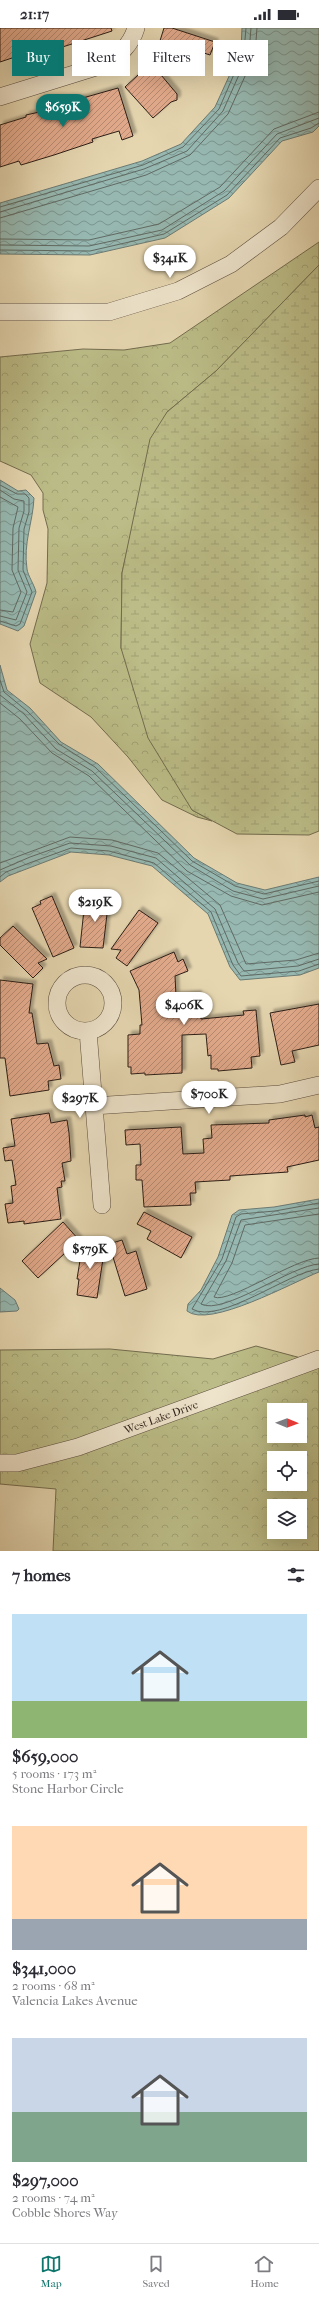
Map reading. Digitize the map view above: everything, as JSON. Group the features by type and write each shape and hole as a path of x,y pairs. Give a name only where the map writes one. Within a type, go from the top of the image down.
{"street":[{"path":"0,96 106,64 125,50 136,28"},
{"path":"0,312 109,312 178,291 231,264 281,227 319,188"},
{"path":"88,1031 102,1205"},
{"path":"93,1106 280,1094 319,1085"},
{"name":"West Lake Drive","path":"0,1463 17,1463 78,1447 319,1359"}],"green space":[{"path":"319,242 319,265 216,371 167,412 136,511 122,573 121,648 192,810 212,821 197,817 162,800 128,757 91,717 40,683 30,644 47,583 48,529 43,510 43,493 31,475 0,461 0,357 83,349 124,350 170,343"},
{"path":"319,265 319,831 309,835 237,834 192,810 148,738 121,648 122,573 150,439 167,412 216,371"},
{"path":"256,1346 301,1358 75,1440 15,1456 0,1456 0,1350 110,1349 213,1359"},
{"path":"319,1367 319,1551 53,1551 56,1489 0,1484 0,1470"}],"water":[{"path":"242,28 319,28 319,126 313,132 282,141 229,198 165,238 90,255 0,254 0,203 142,161 181,144 215,107 229,76 268,76 268,40 241,40"},
{"path":"0,480 18,491 26,490 34,498 27,541 26,559 28,572 36,592 24,626 18,631 0,624"},
{"path":"0,665 7,690 30,708 61,742 98,764 194,858 237,883 265,890 319,877 319,968 300,975 240,980 230,967 208,914 152,866 109,855 71,852 8,876 0,882"},
{"path":"319,1199 319,1272 252,1302 232,1309 213,1314 198,1315 187,1311 188,1304 201,1290 218,1257 232,1215 239,1210 274,1207"},
{"path":"0,1288 15,1300 19,1309 17,1311 0,1312"}],"building":[{"path":"0,28 111,28 112,31 84,40 72,40 72,44 64,46 64,40 12,40 12,58 0,62"},
{"path":"164,28 172,28 213,41 213,47 210,55 205,53 205,40 160,40"},
{"path":"138,75 162,76 177,94 177,100 171,102 153,118 125,87"},
{"path":"118,88 133,136 122,140 119,131 92,139 93,142 21,165 19,161 0,167 0,125 26,117 26,115 66,106 65,103"},
{"path":"52,896 74,948 53,957 32,908 41,904 40,901"},
{"path":"97,896 109,897 103,948 80,947 85,900 97,902"},
{"path":"139,910 158,923 127,966 116,958 121,950 111,949"},
{"path":"13,926 47,959 38,963 43,968 33,978 0,945 0,938"},
{"path":"174,952 178,962 183,959 188,971 175,976 176,996 198,994 201,1019 244,1015 243,1011 256,1010 260,1056 251,1057 252,1068 218,1071 218,1069 211,1069 211,1055 208,1056 206,1034 182,1035 182,1073 145,1075 145,1073 131,1074 131,1067 128,1067 128,1035 140,1034 140,1025 142,1025 139,990 130,971"},
{"path":"0,980 33,984 29,1013 32,1013 37,1044 48,1043 54,1066 59,1065 61,1079 48,1081 49,1090 10,1096 5,1058 0,1058"},
{"path":"319,1004 319,1045 292,1051 295,1062 281,1065 270,1013"},
{"path":"49,1113 51,1123 67,1120 69,1133 71,1161 62,1163 65,1181 61,1181 62,1187 57,1188 61,1219 24,1224 24,1221 8,1223 5,1204 13,1203 11,1186 16,1185 12,1160 5,1161 3,1148 15,1146 11,1119"},
{"path":"305,1115 305,1117 312,1115 315,1128 319,1127 319,1160 287,1167 288,1172 230,1176 230,1180 195,1182 196,1193 190,1193 191,1205 144,1207 142,1180 136,1180 136,1165 141,1165 140,1144 126,1145 125,1130 181,1127 183,1154 204,1153 203,1139 212,1138 211,1125 269,1123 269,1120"},
{"path":"144,1212 192,1237 181,1258 147,1239 151,1231 137,1224"},
{"path":"63,1222 79,1240 38,1278 22,1261"},
{"path":"122,1240 127,1254 136,1251 147,1289 125,1296 109,1244"},
{"path":"83,1242 105,1246 97,1298 77,1295 79,1279 77,1279"}]}
